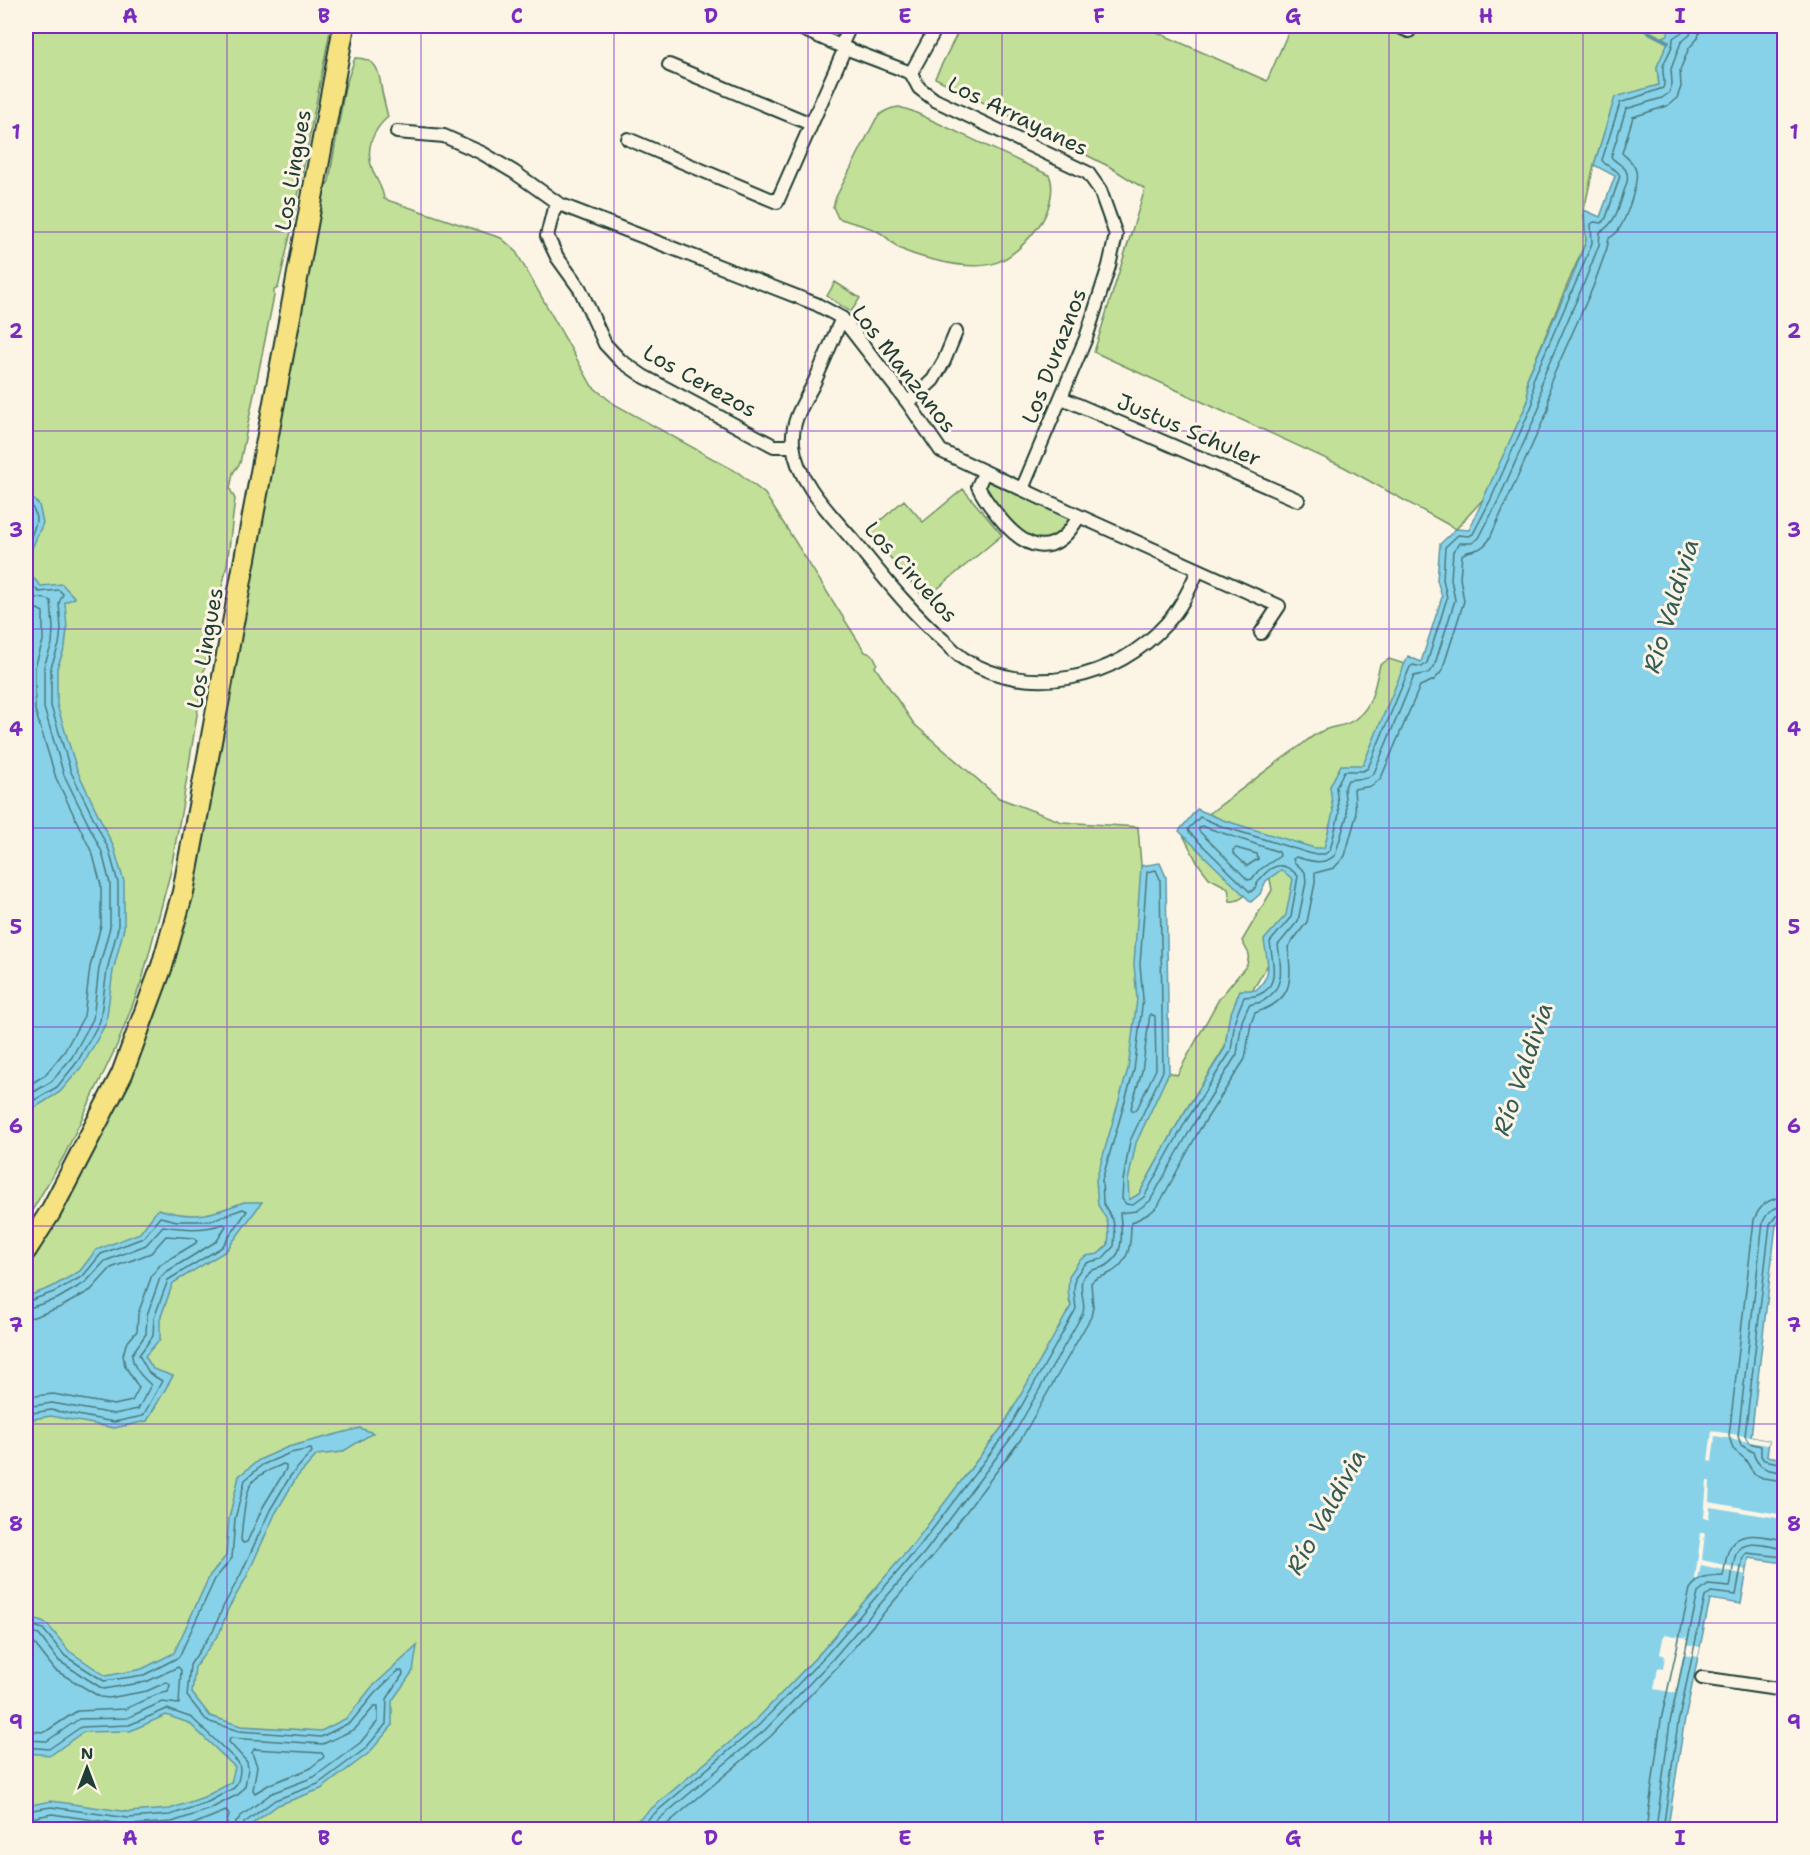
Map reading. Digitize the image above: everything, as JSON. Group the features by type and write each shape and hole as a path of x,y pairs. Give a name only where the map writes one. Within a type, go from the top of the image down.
{"main road":[{"name":"Los Lingues","path":"26,1250 51,1211 122,1074 150,1003 173,929 199,817 344,26"}],"street":[{"path":"795,26 911,73 937,26"},
{"path":"628,139 777,202 850,26"},
{"path":"1397,26 1409,31"},
{"path":"669,65 811,124"},
{"name":"Los Arrayanes","path":"911,73 919,88 935,100 1088,173 1100,190 1116,235"},
{"name":"Los Manzanos","path":"397,132 444,136 482,153 514,172 559,204 676,252 816,304 842,318 908,403 941,451 984,473 1279,606 1261,633"},
{"name":"Los Cerezos","path":"559,204 553,212 547,236 557,257 580,288 604,344 620,360 643,376 774,446 793,446"},
{"name":"Los Duraznos","path":"1022,489 1086,339 1109,267 1116,235"},
{"name":"Los Ciruelos","path":"842,318 794,423 793,446 798,465 812,490 917,616 963,658 1024,681 1066,680 1092,673 1120,660 1166,625 1190,590 1198,570"},
{"path":"908,403 933,380 956,332"},
{"name":"Justus Schuler","path":"1062,398 1299,500"},
{"path":"984,473 978,486 981,495 1011,533 1023,542 1041,548 1060,540 1072,529 1079,516"},
{"path":"1702,1678 1785,1690"}],"green space":[{"path":"26,26 301,26 308,30 312,26 331,26 292,227 278,288 274,290 240,463 233,473 230,489 235,499 227,565 207,653 170,874 142,980 118,1043 64,1156 26,1221"},
{"path":"961,26 1143,26 1267,81 1291,26 1682,26 1675,29 1657,67 1659,85 1639,91 1610,114 1594,165 1584,210 1586,241 1527,379 1528,401 1486,496 1456,529 1344,467 1094,352 1145,189 1110,167 935,78"},
{"path":"355,58 369,61 376,68 388,117 374,134 369,153 384,199 501,238 515,250 592,386 614,404 739,473 765,494 865,652 873,655 877,663 875,667 914,724 999,798 1062,822 1138,827 1141,865 1148,869 1164,1082 1169,1072 1177,1075 1219,999 1247,965 1249,954 1242,941 1272,890 1270,879 1264,879 1254,885 1246,895 1236,901 1230,901 1228,888 1209,878 1197,862 1182,833 1313,736 1356,719 1365,710 1371,698 1380,665 1389,659 1408,665 1346,834 1227,1033 1225,1047 1181,1118 1139,1194 1118,1216 1111,1230 1108,1245 1098,1255 1069,1300 1071,1306 1003,1426 915,1543 822,1651 738,1742 634,1829 26,1830 26,1252 51,1214 159,973 322,184 327,185 329,181 345,87"},
{"path":"899,107 1049,175 1052,187 1045,216 1016,251 995,263 983,266 928,259 908,253 877,231 838,218 833,207 836,197 876,119 886,110"},
{"path":"835,282 860,298 851,312 827,296"},
{"path":"987,481 1071,519 1056,538 1039,544 1022,538 982,489"},
{"path":"963,489 1002,535 925,599 868,531 904,500 923,522"}],"water":[{"name":"Río Valdivia","path":"1669,26 1675,29 1682,26 1784,26 1784,1219 1776,1225 1751,1437 1769,1441 1767,1456 1784,1459 1784,1563 1749,1558 1741,1604 1710,1599 1684,1724 1668,1827 1680,1829 626,1830 755,1721 822,1651 914,1543 1003,1426 1071,1306 1068,1292 1069,1276 1079,1261 1086,1256 1098,1254 1108,1245 1107,1220 1098,1205 1096,1180 1128,1069 1137,999 1134,964 1141,866 1160,863 1166,877 1169,1072 1136,1143 1128,1181 1129,1200 1139,1194 1181,1118 1225,1048 1229,1018 1240,990 1256,990 1265,979 1268,961 1264,940 1286,915 1293,879 1281,870 1266,881 1260,894 1251,902 1179,831 1197,809 1223,820 1314,848 1324,848 1333,813 1330,786 1341,765 1363,765 1408,656 1421,662 1442,597 1437,580 1440,544 1456,529 1469,530 1528,401 1527,379 1586,241 1584,210 1600,217 1615,176 1594,165 1615,97 1659,85 1657,67 1668,42 1663,37 1668,35"},
{"path":"26,492 39,505 43,523 32,548 30,575 41,586 62,584 75,598 65,602 67,629 65,647 57,668 57,705 77,770 114,848 124,882 124,928 113,971 106,1023 83,1065 60,1092 26,1112 26,679 28,668 26,662"},
{"path":"244,1202 262,1202 226,1251 173,1283 160,1319 160,1339 145,1356 153,1369 173,1376 147,1421 114,1428 51,1416 26,1420 26,1297 52,1287 80,1271 96,1250 140,1233 158,1209 192,1215 211,1213"},
{"path":"360,1428 373,1433 342,1452 317,1455 296,1478 275,1514 246,1578 228,1609 220,1632 195,1667 192,1693 210,1716 241,1726 321,1731 347,1718 371,1688 417,1646 413,1671 392,1701 392,1726 369,1753 321,1789 278,1805 245,1829 26,1829 26,1806 51,1801 129,1812 170,1809 204,1797 231,1783 235,1767 189,1723 166,1715 130,1731 83,1732 51,1755 26,1753 26,1616 47,1624 69,1651 106,1676 142,1669 174,1653 210,1575 226,1556 229,1518 239,1476 259,1460 288,1447"}],"pier":[{"path":"1712,1431 1769,1441 1768,1445 1715,1436 1712,1462 1708,1461"},
{"path":"1707,1481 1710,1481 1709,1502 1784,1515 1784,1519 1710,1507 1709,1518 1704,1518"},
{"path":"1701,1533 1705,1533 1702,1560 1746,1570 1746,1575 1701,1565 1698,1579 1695,1579"},
{"path":"1664,1634 1687,1638 1686,1644 1700,1647 1698,1657 1683,1655 1676,1693 1654,1689 1658,1668 1663,1669 1665,1656 1660,1654"}],"waterway":[{"path":"1637,26 1668,42"}]}
